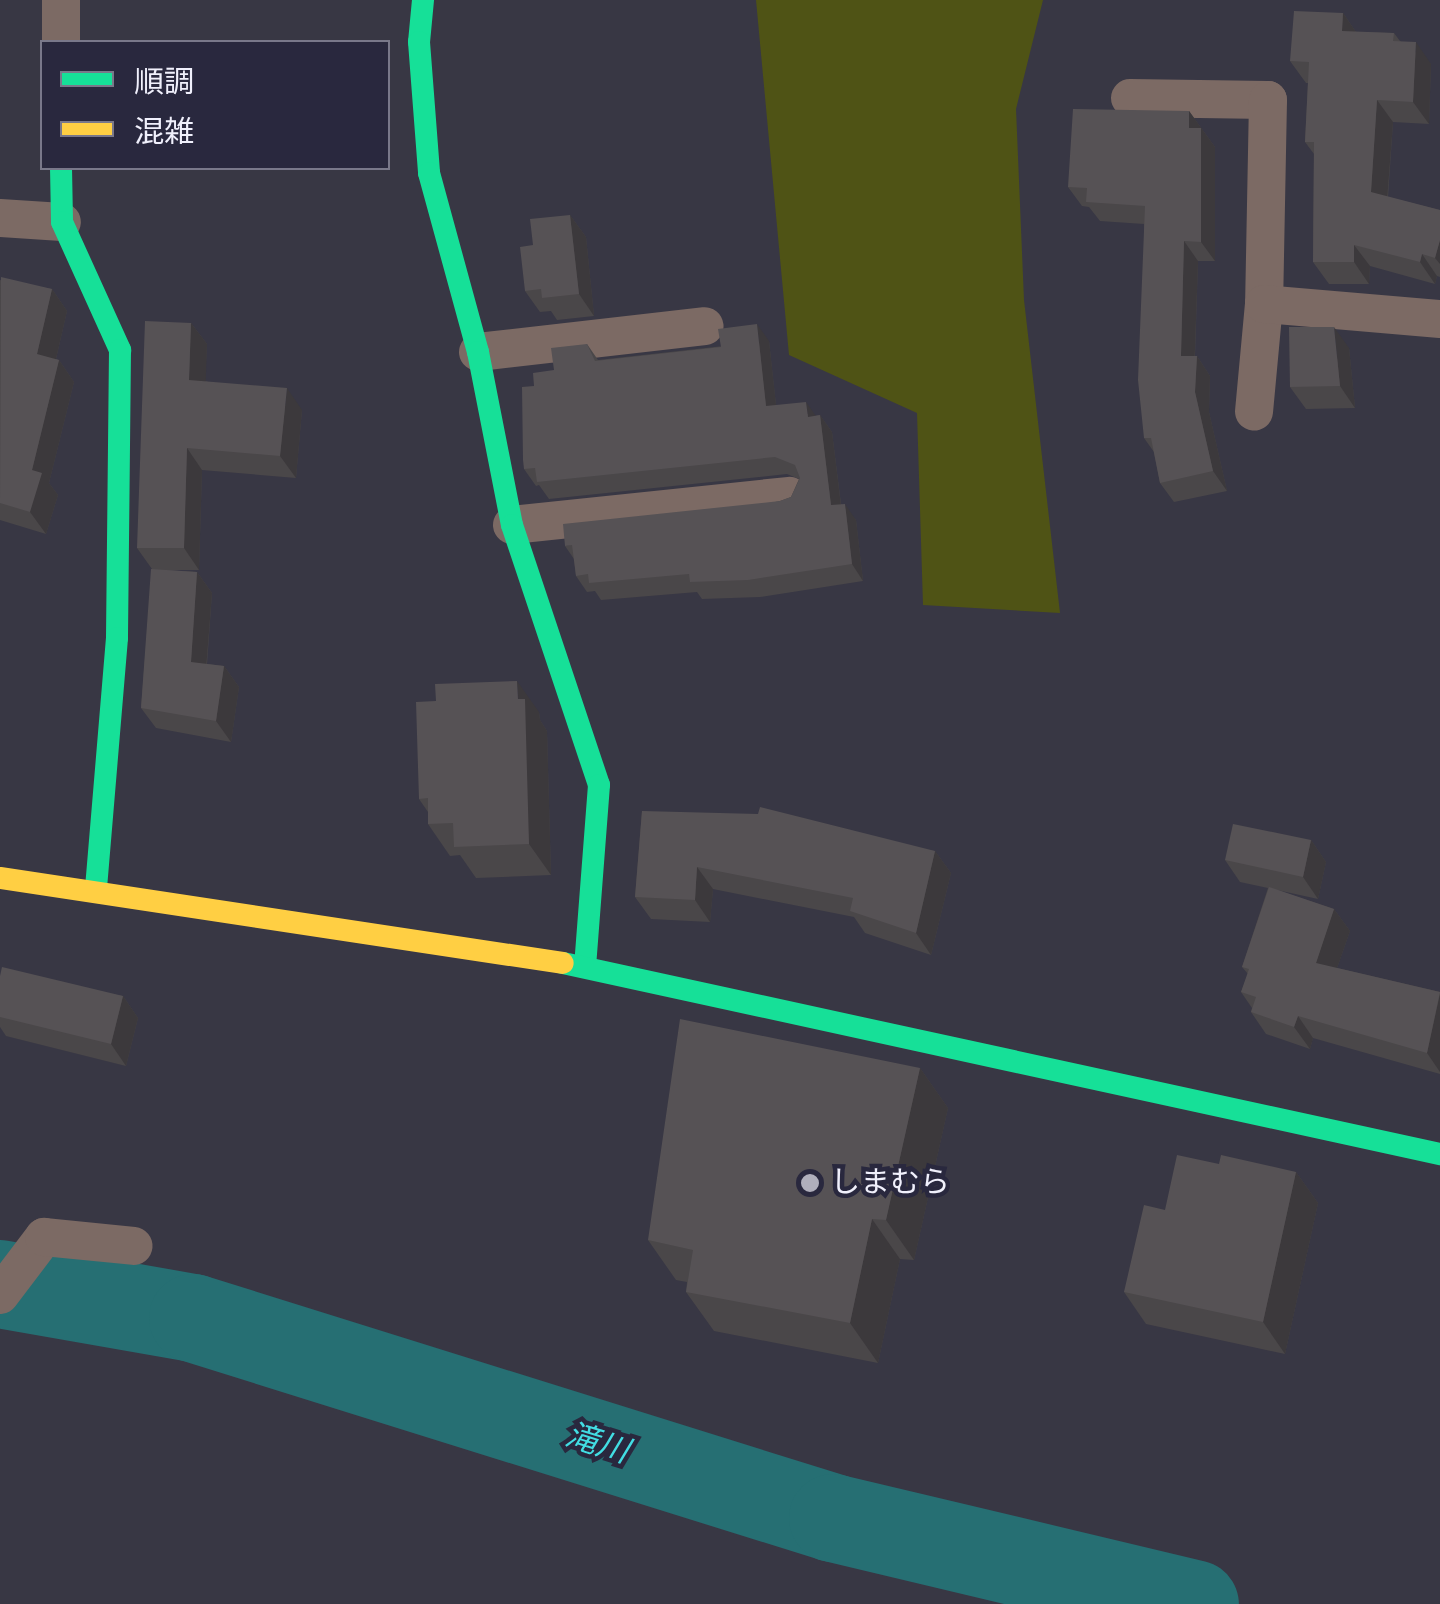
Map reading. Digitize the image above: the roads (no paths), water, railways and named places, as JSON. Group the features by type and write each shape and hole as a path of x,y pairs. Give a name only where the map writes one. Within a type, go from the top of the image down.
{"street":[{"path":"60,0 61,40"},
{"path":"423,0 419,42 429,173 478,352 512,525 599,784 585,966"},
{"path":"1130,98 1268,100 1264,304 1254,412"},
{"path":"62,170 62,222 120,350 117,638 96,890"},
{"path":"0,218 62,222"},
{"path":"1264,304 1440,319"},
{"path":"478,352 706,326"},
{"path":"512,525 789,496"},
{"path":"0,878 585,966 1440,1154"},
{"path":"0,1296 44,1237 134,1246"}],"waterway":[{"name":"滝川","path":"0,1284 193,1318 833,1518 1195,1604"}],"place":[{"name":"しまむら","path":"810,1183"}]}
